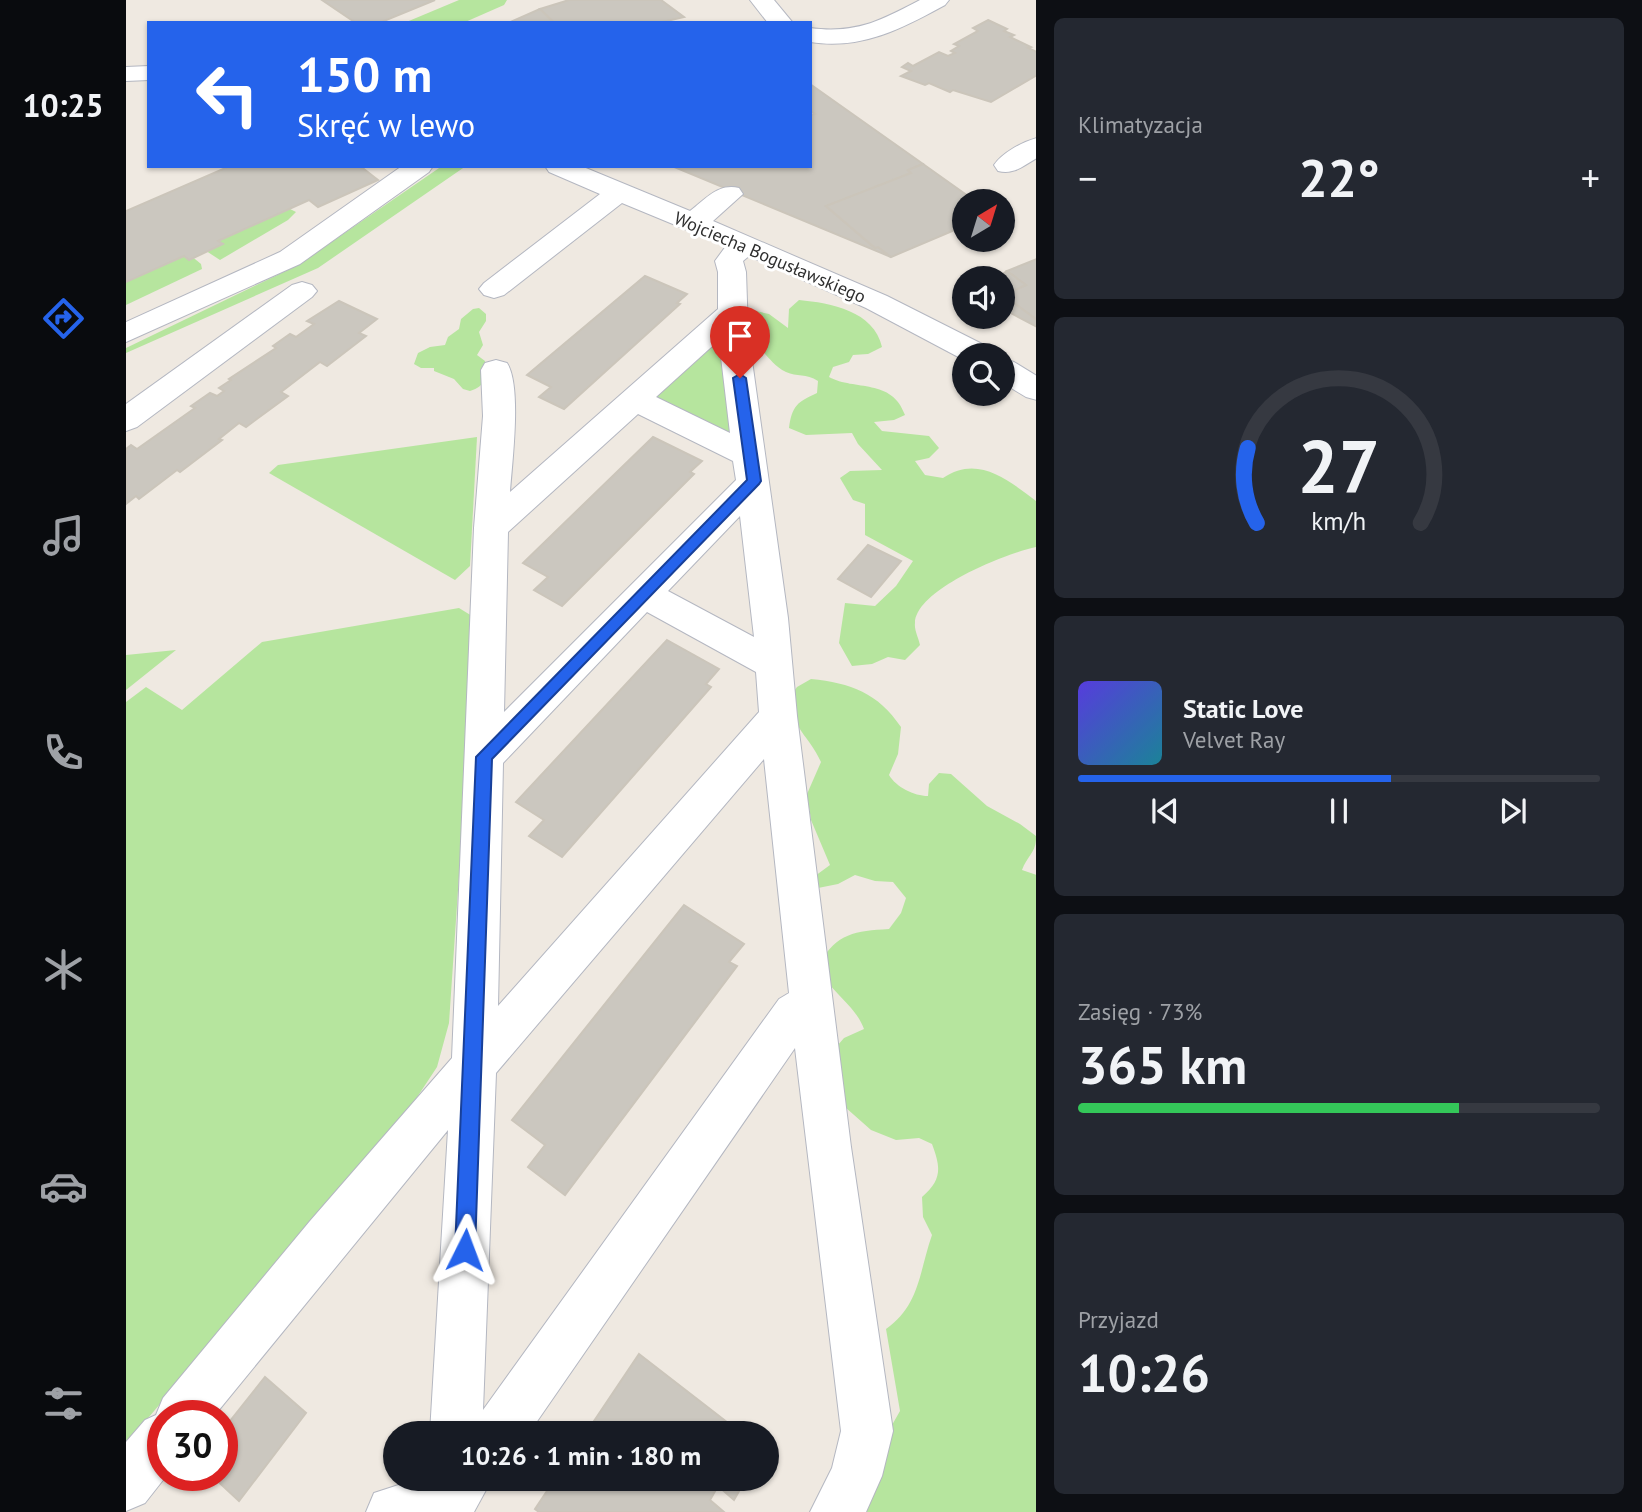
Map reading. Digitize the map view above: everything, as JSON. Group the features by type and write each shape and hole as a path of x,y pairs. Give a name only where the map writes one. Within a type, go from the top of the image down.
{"street":[{"path":"762,0 779,21"},
{"path":"812,35 837,39 864,36 937,0"},
{"path":"126,75 147,74"},
{"path":"1007,165 1036,147"},
{"path":"126,333 290,258 415,168"},
{"name":"Wojciecha Bogusławskiego","path":"563,168 746,245 915,320 957,343"},
{"path":"494,289 618,192"},
{"path":"692,224 729,194"},
{"path":"746,245 731,256 729,261 733,332 752,469 811,1003 867,1431 856,1476 837,1512"},
{"path":"126,420 302,290"},
{"path":"491,528 733,311"},
{"path":"457,1421 474,1068 491,528 499,416 496,370"},
{"path":"1015,376 1036,389"},
{"path":"635,400 752,469"},
{"path":"484,757 642,593 752,469"},
{"path":"642,593 774,665"},
{"path":"194,1400 243,1338 778,716"},
{"path":"506,1421 794,1013 811,1003"},
{"path":"126,1484 147,1458"},
{"path":"393,1512 456,1491"}],"green space":[{"path":"459,0 507,0 504,5 468,21 409,21"},
{"path":"439,168 463,168 318,268 126,353 126,348 298,265"},
{"path":"284,206 296,212 288,220 220,260 197,245"},
{"path":"184,250 201,264 202,269 126,305 126,275"},
{"path":"799,300 849,311 870,325 882,347 868,354 853,355 849,362 833,367 829,377 882,390 899,403 905,415 894,420 874,422 882,431 929,436 939,448 929,458 915,461 925,475 943,478 956,471 980,469 1003,478 1036,501 1036,547 965,574 930,598 919,610 915,623 920,645 905,660 888,657 872,664 852,666 839,643 845,603 875,606 896,586 913,561 865,535 865,504 853,500 840,478 850,471 882,470 858,444 852,433 806,435 789,428 794,410 800,402 817,393 818,381 780,369 758,346 747,339 747,309 769,314 788,328 789,309"},
{"path":"479,308 486,314 486,321 479,332 483,345 477,355 485,361 486,372 482,384 470,391 463,389 454,379 434,371 434,368 421,368 414,364 418,353 430,347 445,345 448,337 459,329 461,319 473,309"},
{"path":"719,336 732,437 655,397"},
{"path":"477,437 470,566 455,580 269,473 278,465"},
{"path":"459,608 472,616 465,787 449,1023 437,1067 404,1117 163,1400 147,1400 147,1419 126,1444 126,702 146,687 182,710 262,642"},
{"path":"176,650 126,690 126,655"},
{"path":"811,679 839,683 873,698 901,727 898,754 889,775 901,787 928,796 929,784 939,773 951,774 987,806 1036,836 1033,850 1022,870 1036,875 1036,1512 860,1512 892,1425 900,1411 886,1329 906,1309 917,1287 932,1235 923,1217 922,1197 933,1185 938,1167 932,1144 919,1138 896,1140 871,1130 845,1107 831,1053 844,1038 864,1029 854,1012 828,983 819,964 833,946 848,936 889,929 901,913 906,898 893,882 875,881 855,875 838,884 818,888 815,876 830,865 811,820 807,794 821,762 794,718 790,697 797,687"}],"building":[{"path":"322,0 435,0 384,21 353,21"},
{"path":"569,0 661,0 684,17 667,21 552,21 540,9"},
{"path":"540,9 552,21 513,21"},
{"path":"988,20 1007,29 1004,31 1014,35 1010,37 1031,47 1028,48 1036,52 1036,76 991,102 901,76 911,71 902,67 908,63 913,66 939,52 948,56 955,53 951,51 959,46 954,44 978,31 973,28"},
{"path":"812,85 923,164 908,170 911,173 826,206 875,248 878,247 891,257 677,168 812,168 812,115 815,114 812,112"},
{"path":"923,164 958,189 952,189 952,231 891,257 878,247 875,248 826,206 911,173 908,170"},
{"path":"225,168 363,168 378,180 318,207 309,200 218,241 223,244 189,260 184,256 126,282 126,211"},
{"path":"1036,259 1036,319 1015,304 1015,290 1026,285 1015,277 1015,268"},
{"path":"645,276 687,294 677,303 680,304 564,409 539,397 551,387 527,375"},
{"path":"1015,277 1026,285 1015,290"},
{"path":"339,301 377,319 359,333 366,336 327,366 320,362 281,392 288,396 246,427 239,423 219,439 222,440 180,472 177,470 139,499 136,496 126,504 126,449 131,445 137,449 195,408 191,406 210,393 217,396 224,391 219,388 231,380 229,379 276,348 273,346 290,334 296,337 314,324 307,321"},
{"path":"1015,304 1036,319 1036,326 1015,315"},
{"path":"653,437 702,461 690,472 694,474 562,606 534,590 548,577 523,563"},
{"path":"868,545 901,561 871,597 838,579"},
{"path":"667,640 719,669 706,684 711,687 562,857 529,836 544,820 516,802"},
{"path":"684,905 744,944 729,962 737,966 565,1195 528,1167 545,1145 512,1120"},
{"path":"639,1354 726,1421 594,1421"},
{"path":"265,1377 306,1413 239,1501 228,1491 238,1491 238,1411"},
{"path":"547,1491 715,1491 710,1500 724,1512 539,1512 535,1509"},
{"path":"724,1491 739,1491 734,1500"}],"route":[{"path":"465,1250 484,757 754,481 740,378"}]}
